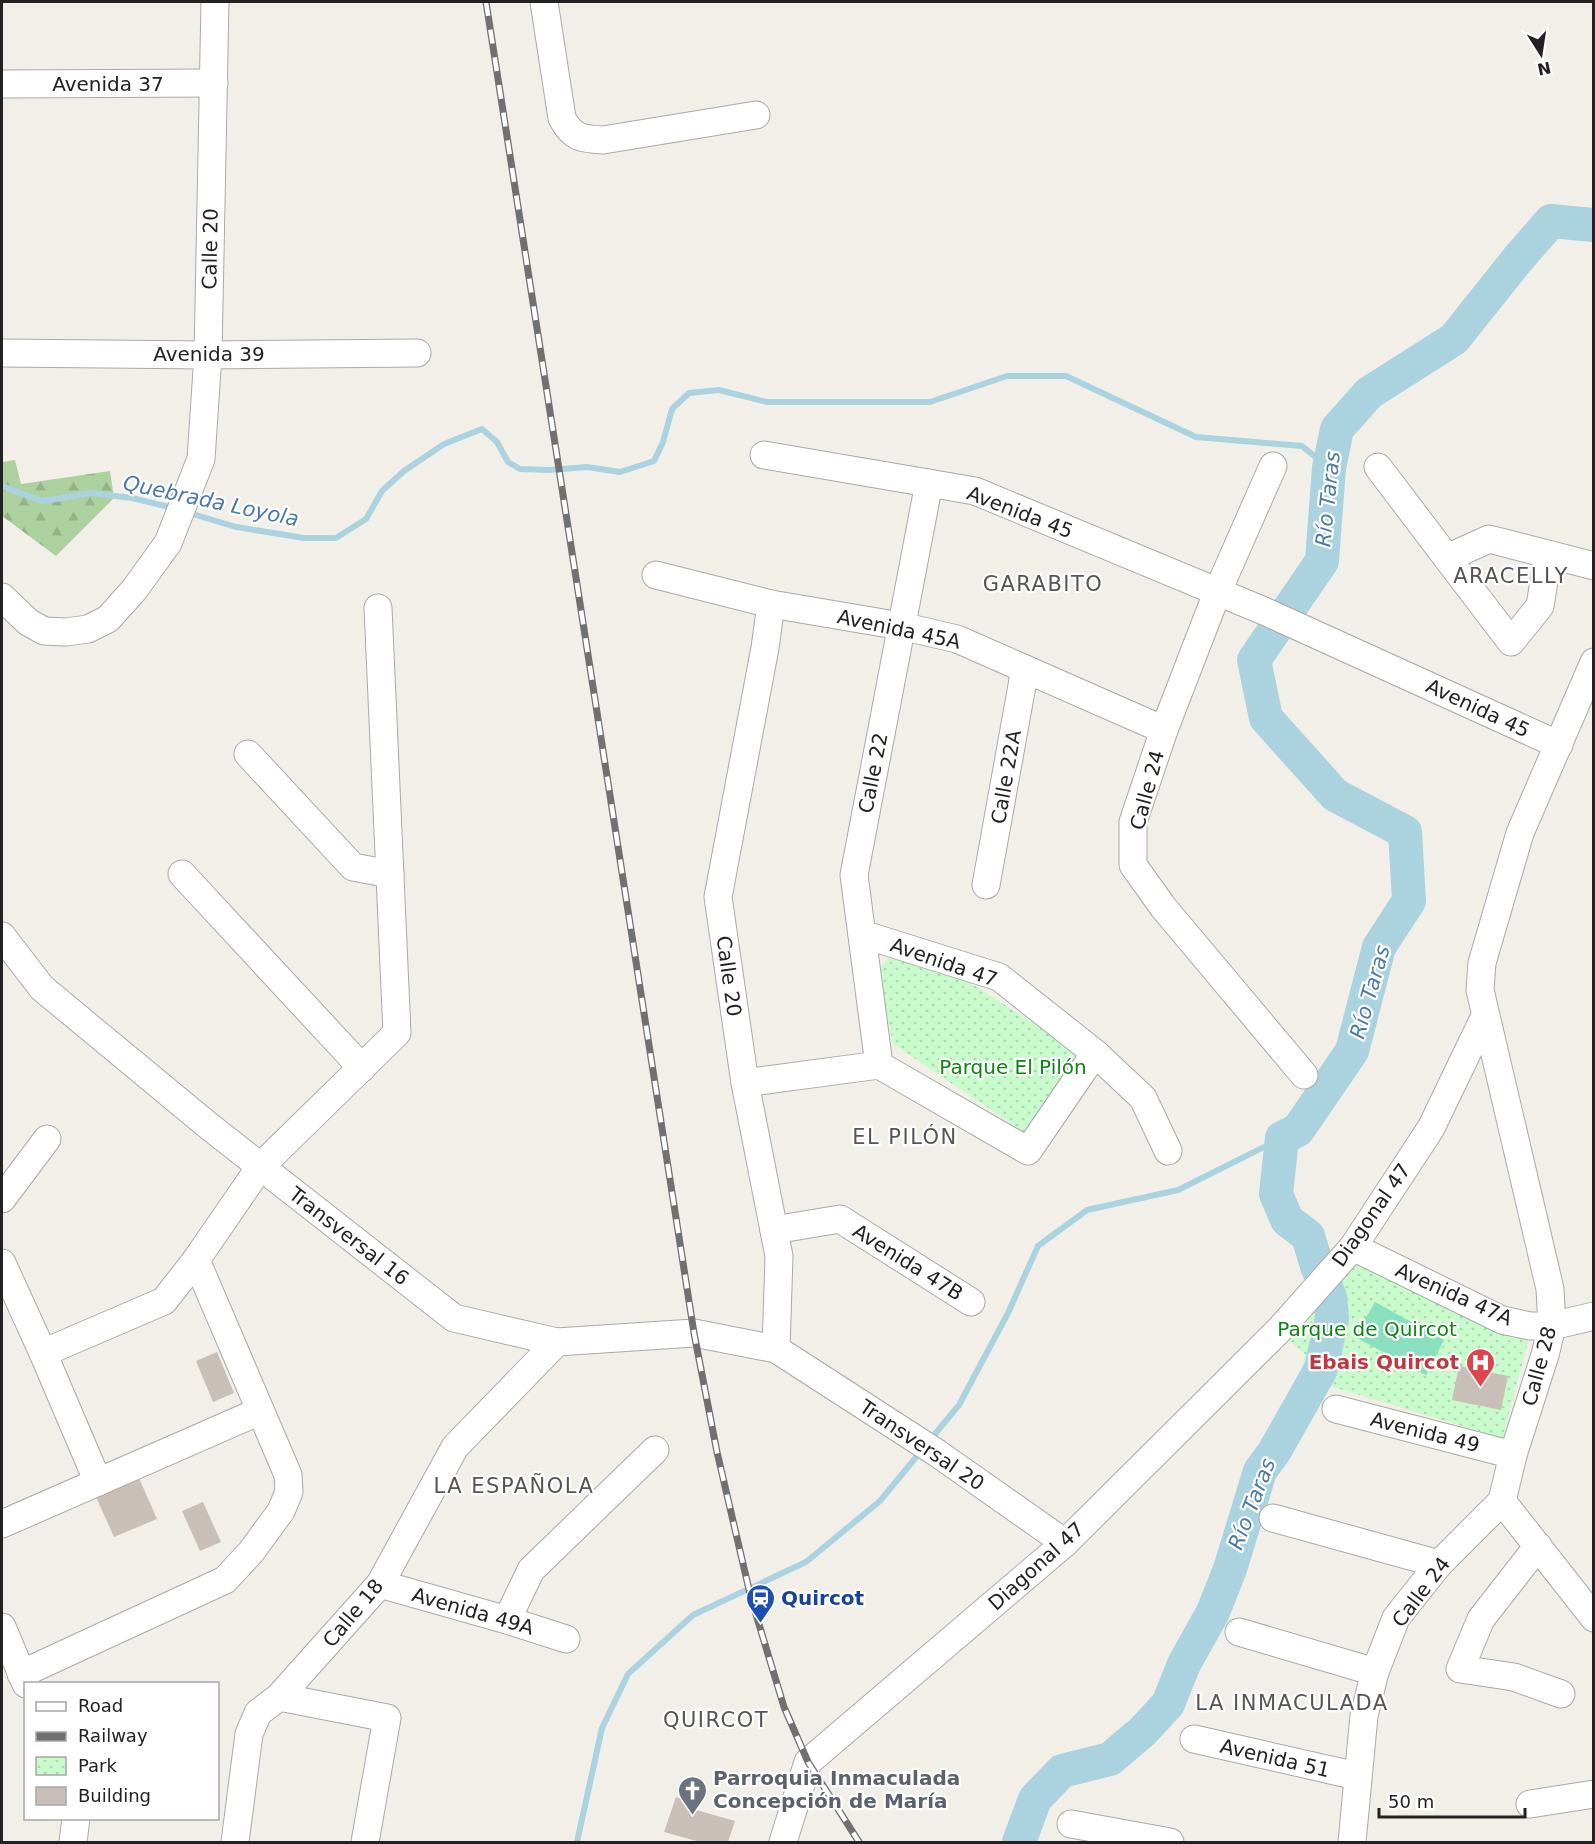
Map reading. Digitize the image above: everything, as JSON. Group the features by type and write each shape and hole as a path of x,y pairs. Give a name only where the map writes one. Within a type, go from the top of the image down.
{"street":[{"name":"Calle 20","path":"2,597 28,622 44,632 88,629 108,619 134,590 168,543 201,459 208,355 215,2"},
{"path":"544,2 562,118 568,131 577,136 603,140 756,115"},
{"name":"Avenida 37","path":"2,84 214,84"},
{"name":"Avenida 39","path":"2,353 208,355 417,353"},
{"name":"Avenida 45","path":"764,455 975,491 1264,611 1559,745"},
{"name":"Calle 24","path":"1274,466 1217,593 1164,730 1133,822 1133,865 1163,908 1304,1075"},
{"path":"1378,467 1511,642 1540,606 1548,556"},
{"name":"Calle 22","path":"879,1065 854,875 930,483"},
{"path":"1447,558 1489,539 1593,566"},
{"name":"Avenida 45A","path":"656,575 771,604 901,626 957,639 1164,730"},
{"name":"Calle 20","path":"771,604 765,648 718,897 745,1083 779,1256 777,1349"},
{"path":"43,1353 164,1301 196,1260 261,1167 397,1033 378,608"},
{"path":"1485,1016 1480,990 1482,963 1520,833 1593,662"},
{"name":"Calle 22A","path":"986,885 1025,669"},
{"path":"248,753 354,867 390,874"},
{"path":"182,874 362,1068"},
{"name":"Avenida 47","path":"862,934 999,977 1095,1053 1143,1098 1168,1151"},
{"name":"Transversal 16","path":"2,936 42,988 261,1167 454,1318 558,1342 694,1333 777,1349"},
{"name":"Diagonal 47","path":"783,1842 808,1762 1065,1543 1280,1329 1353,1247 1431,1128 1485,1016"},
{"name":"Calle 28","path":"1485,1016 1550,1289 1552,1326 1513,1455 1502,1501"},
{"path":"745,1083 879,1065 1028,1151 1095,1053"},
{"path":"2,1199 47,1139"},
{"name":"Avenida 47B","path":"774,1230 840,1219 971,1302"},
{"name":"Avenida 47A","path":"1353,1247 1502,1320 1530,1326 1552,1326 1593,1316"},
{"path":"2,1627 23,1679 225,1580 251,1552 281,1512 289,1492 288,1475 196,1260"},
{"path":"2,1263 98,1482"},
{"name":"Calle 18","path":"235,1842 249,1734 258,1713 279,1697 380,1584 455,1447 558,1342"},
{"name":"Transversal 20","path":"777,1349 937,1453 1065,1543"},
{"name":"Avenida 49","path":"1336,1409 1513,1455"},
{"path":"2,1524 260,1411"},
{"path":"507,1620 531,1570 656,1450"},
{"path":"1502,1501 1593,1618"},
{"name":"Calle 24","path":"1352,1842 1364,1716 1375,1672 1396,1618 1439,1564 1502,1501"},
{"path":"1273,1518 1439,1564"},
{"path":"1538,1546 1480,1619 1460,1669 1514,1677 1562,1694"},
{"name":"Avenida 49A","path":"380,1584 566,1639"},
{"path":"1239,1632 1375,1672"},
{"path":"279,1697 387,1718 365,1842"},
{"name":"Avenida 51","path":"1194,1739 1357,1776"},
{"path":"1530,1804 1593,1794"},
{"path":"73,1842 76,1820"},
{"path":"1071,1824 1170,1842"}],"green space":[{"path":"15,460 21,484 110,471 114,498 56,556 2,516 2,462"},
{"name":"Parque El Pilón","path":"888,958 963,978 1083,1055 1028,1135 893,1044 877,972"},
{"name":"Parque de Quircot","path":"1353,1247 1528,1342 1504,1432 1505,1439 1300,1377 1305,1354 1286,1338"},
{"path":"1375,1302 1444,1340 1426,1375 1355,1337"}],"building":[{"path":"217,1352 234,1393 213,1402 196,1361"},
{"name":"Ebais Quircot","path":"1459,1366 1508,1376 1501,1410 1452,1400"},
{"path":"139,1478 157,1519 114,1537 96,1497"},
{"path":"203,1502 221,1542 200,1551 182,1511"},
{"name":"Parroquia Inmaculada Concepción de María","path":"676,1797 695,1803 693,1809 735,1821 728,1842 700,1842 664,1832"}],"waterway":[{"name":"Río Taras","path":"1019,1842 1035,1799 1062,1771 1110,1759 1143,1731 1168,1704 1184,1664 1213,1612 1230,1569 1260,1471 1274,1452 1321,1369 1332,1318 1330,1297 1308,1236 1287,1220 1276,1194 1282,1138 1298,1130 1352,1051 1379,947 1409,901 1405,832 1335,795 1266,718 1254,660 1322,561 1329,468 1337,429 1369,393 1454,339 1551,221 1594,225"},
{"name":"Quebrada Loyola","path":"186,512 236,527 304,538 336,538 366,519 382,491 404,471 444,444 482,429 497,442 508,462 520,469 549,470 587,467 620,472 654,461 663,442 672,409 689,393 719,390 767,402 930,402 1007,376 1066,376 1196,437 1302,446 1329,468"},
{"name":"Quebrada Loyola","path":"2,486 42,501 91,493 132,498 173,508"},
{"path":"930,1440 959,1405 1008,1313 1038,1246 1087,1210 1178,1190 1282,1138"},
{"path":"577,1842 602,1728 628,1674 693,1615 806,1562 880,1501 922,1450"}],"railway":[{"path":"486,2 694,1333 717,1452 751,1598 784,1707 808,1762 859,1842"}],"place":[{"name":"Ebais Quircot","path":"1480,1388"},
{"name":"Quircot","path":"760,1624"},
{"name":"Parroquia Inmaculada Concepción de María","path":"692,1816"}],"district":[{"name":"ARACELLY","path":"1511,576"},
{"name":"GARABITO","path":"1043,584"},
{"name":"EL PILÓN","path":"905,1137"},
{"name":"LA ESPAÑOLA","path":"514,1486"},
{"name":"LA INMACULADA","path":"1292,1703"},
{"name":"QUIRCOT","path":"716,1720"}]}
